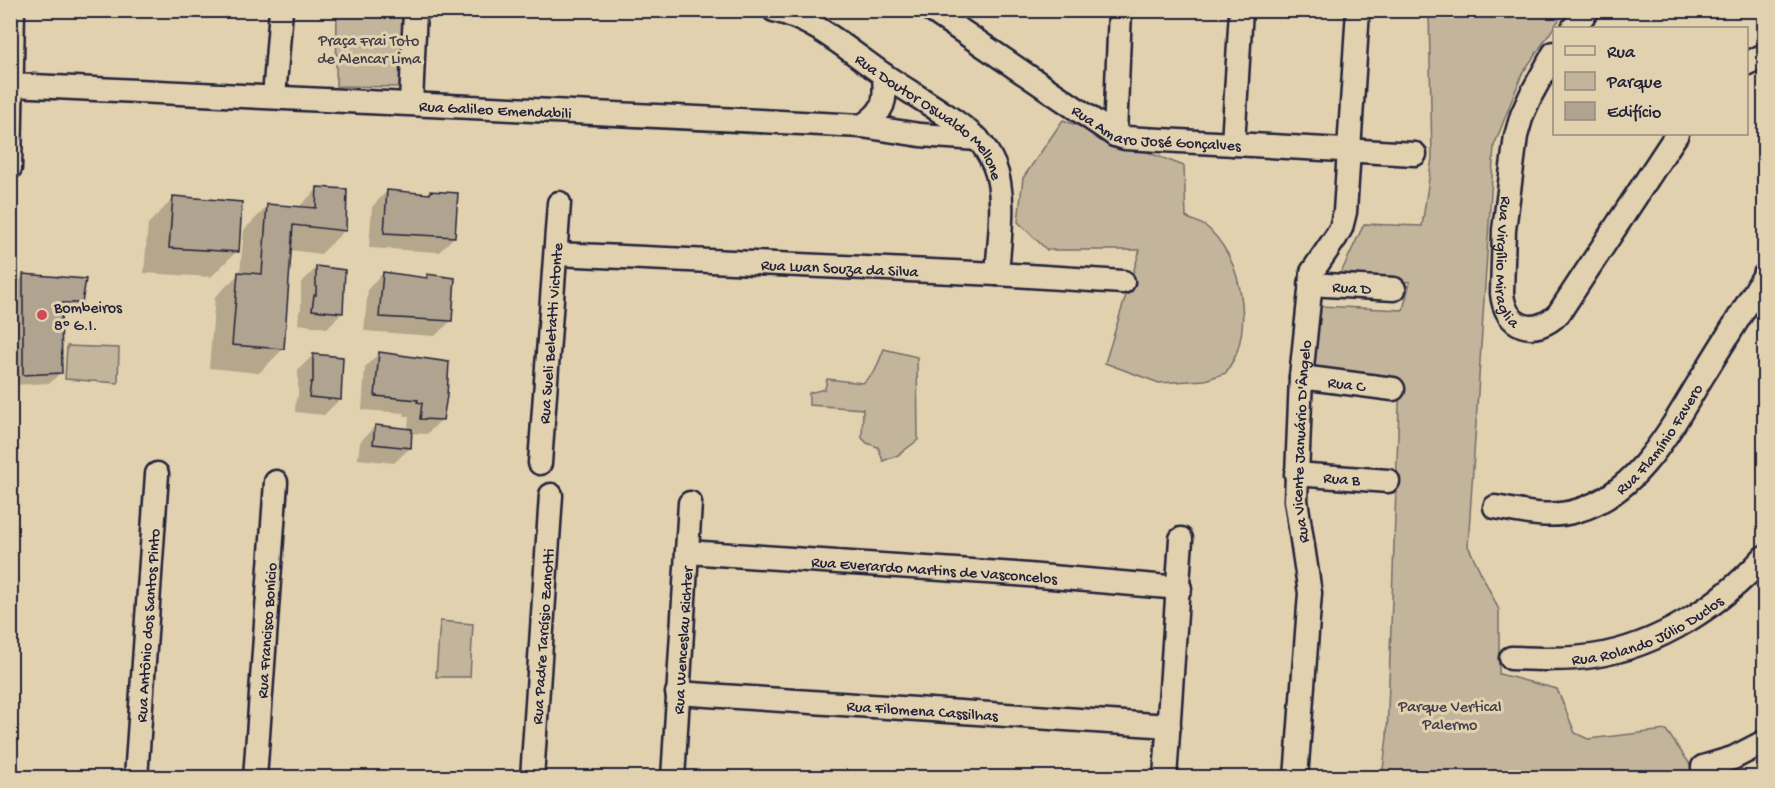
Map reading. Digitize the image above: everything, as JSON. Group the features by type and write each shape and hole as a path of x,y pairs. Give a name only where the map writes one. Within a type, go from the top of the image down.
{"street":[{"path":"10,168 14,10"},
{"path":"274,97 280,10"},
{"path":"411,103 416,10"},
{"name":"Rua Doutor Oswaldo Mellone","path":"774,10 802,20 944,114 985,148 994,166 1001,193 997,274"},
{"name":"Rua Amaro José Gonçalves","path":"931,10 1115,135 1125,138 1415,154"},
{"path":"1115,135 1120,10"},
{"path":"1233,144 1241,10"},
{"name":"Rua Vicente Januário D'Ângelo","path":"1296,777 1310,593 1305,550 1299,524 1296,474 1301,377 1312,272 1336,237 1342,223 1350,150 1358,10"},
{"path":"1574,27 1588,10"},
{"name":"Rua Virgílio Miraglia","path":"1553,55 1522,115 1512,151 1504,230 1502,294 1502,302 1509,318 1524,326 1539,325 1559,314 1676,135"},
{"path":"1748,63 1764,56"},
{"path":"862,126 874,118 884,104 886,94 884,75"},
{"name":"Rua Galileo Emendabili","path":"11,85 862,126 920,135 978,140"},
{"name":"Rua Sueli Beletatti Victonte","path":"540,463 559,203"},
{"name":"Rua Luan Souza da Silva","path":"556,254 1123,282"},
{"name":"Rua Flamínio Favero","path":"1495,507 1553,516 1576,512 1592,506 1626,482 1659,447 1764,276"},
{"name":"Rua D","path":"1310,284 1394,289"},
{"name":"Rua C","path":"1301,377 1393,389"},
{"name":"Rua Antônio dos Santos Pinto","path":"136,777 158,474"},
{"name":"Rua B","path":"1296,474 1388,481"},
{"name":"Rua Francisco Bonício","path":"255,777 276,482"},
{"name":"Rua Padre Tarcísio Zanotti","path":"531,777 551,495"},
{"name":"Rua Wenceslau Richter","path":"673,777 690,502"},
{"path":"1166,777 1182,539"},
{"name":"Rua Everardo Martins de Vasconcelos","path":"687,552 1016,574 1180,588"},
{"name":"Rua Rolando Júlio Duclos","path":"1511,658 1558,659 1594,656 1636,644 1673,629 1692,617 1728,592 1764,557"},
{"name":"Rua Filomena Cassilhas","path":"677,693 1169,726"},
{"path":"1703,767 1733,758 1764,742"}],"green space":[{"name":"Praça Frai Toto de Alencar Lima","path":"337,11 402,11 401,87 336,86"},
{"name":"Parque Vertical Palermo","path":"1429,11 1565,11 1522,74 1494,146 1468,546 1499,610 1499,674 1557,689 1575,733 1588,739 1666,730 1699,777 1382,777 1387,737 1400,379 1314,371 1320,306 1403,310 1410,282 1339,277 1364,224 1422,226 1432,158"},
{"path":"1063,120 1184,166 1186,217 1208,228 1220,242 1229,256 1240,288 1241,337 1236,355 1226,373 1205,380 1159,383 1105,363 1140,250 1047,250 1018,222 1023,178"},
{"path":"67,346 119,348 118,383 65,379"},
{"path":"884,349 917,357 918,440 898,455 883,461 878,447 867,443 862,438 863,409 809,405 809,393 825,389 827,379 863,383 875,371"},
{"path":"440,621 473,624 470,677 436,677"}],"building":[{"path":"317,187 347,189 346,231 293,225 284,349 232,345 238,272 262,274 267,204 316,208"},
{"path":"387,190 430,194 430,191 458,193 455,237 384,233"},
{"path":"173,196 242,202 239,252 169,248"},
{"path":"316,266 345,270 343,313 312,310 314,295 316,295"},
{"path":"383,272 427,278 427,274 455,278 452,321 379,317"},
{"name":"Bombeiros 8º G.I.","path":"23,274 86,279 82,303 61,303 62,373 23,375"},
{"path":"379,352 449,362 443,420 420,419 422,403 417,402 418,400 375,396"},
{"path":"313,354 343,357 341,400 309,397 311,382 313,382"},
{"path":"375,425 412,429 411,448 373,444"}],"place":[{"name":"Bombeiros 8º G.I.","path":"42,315"}]}
